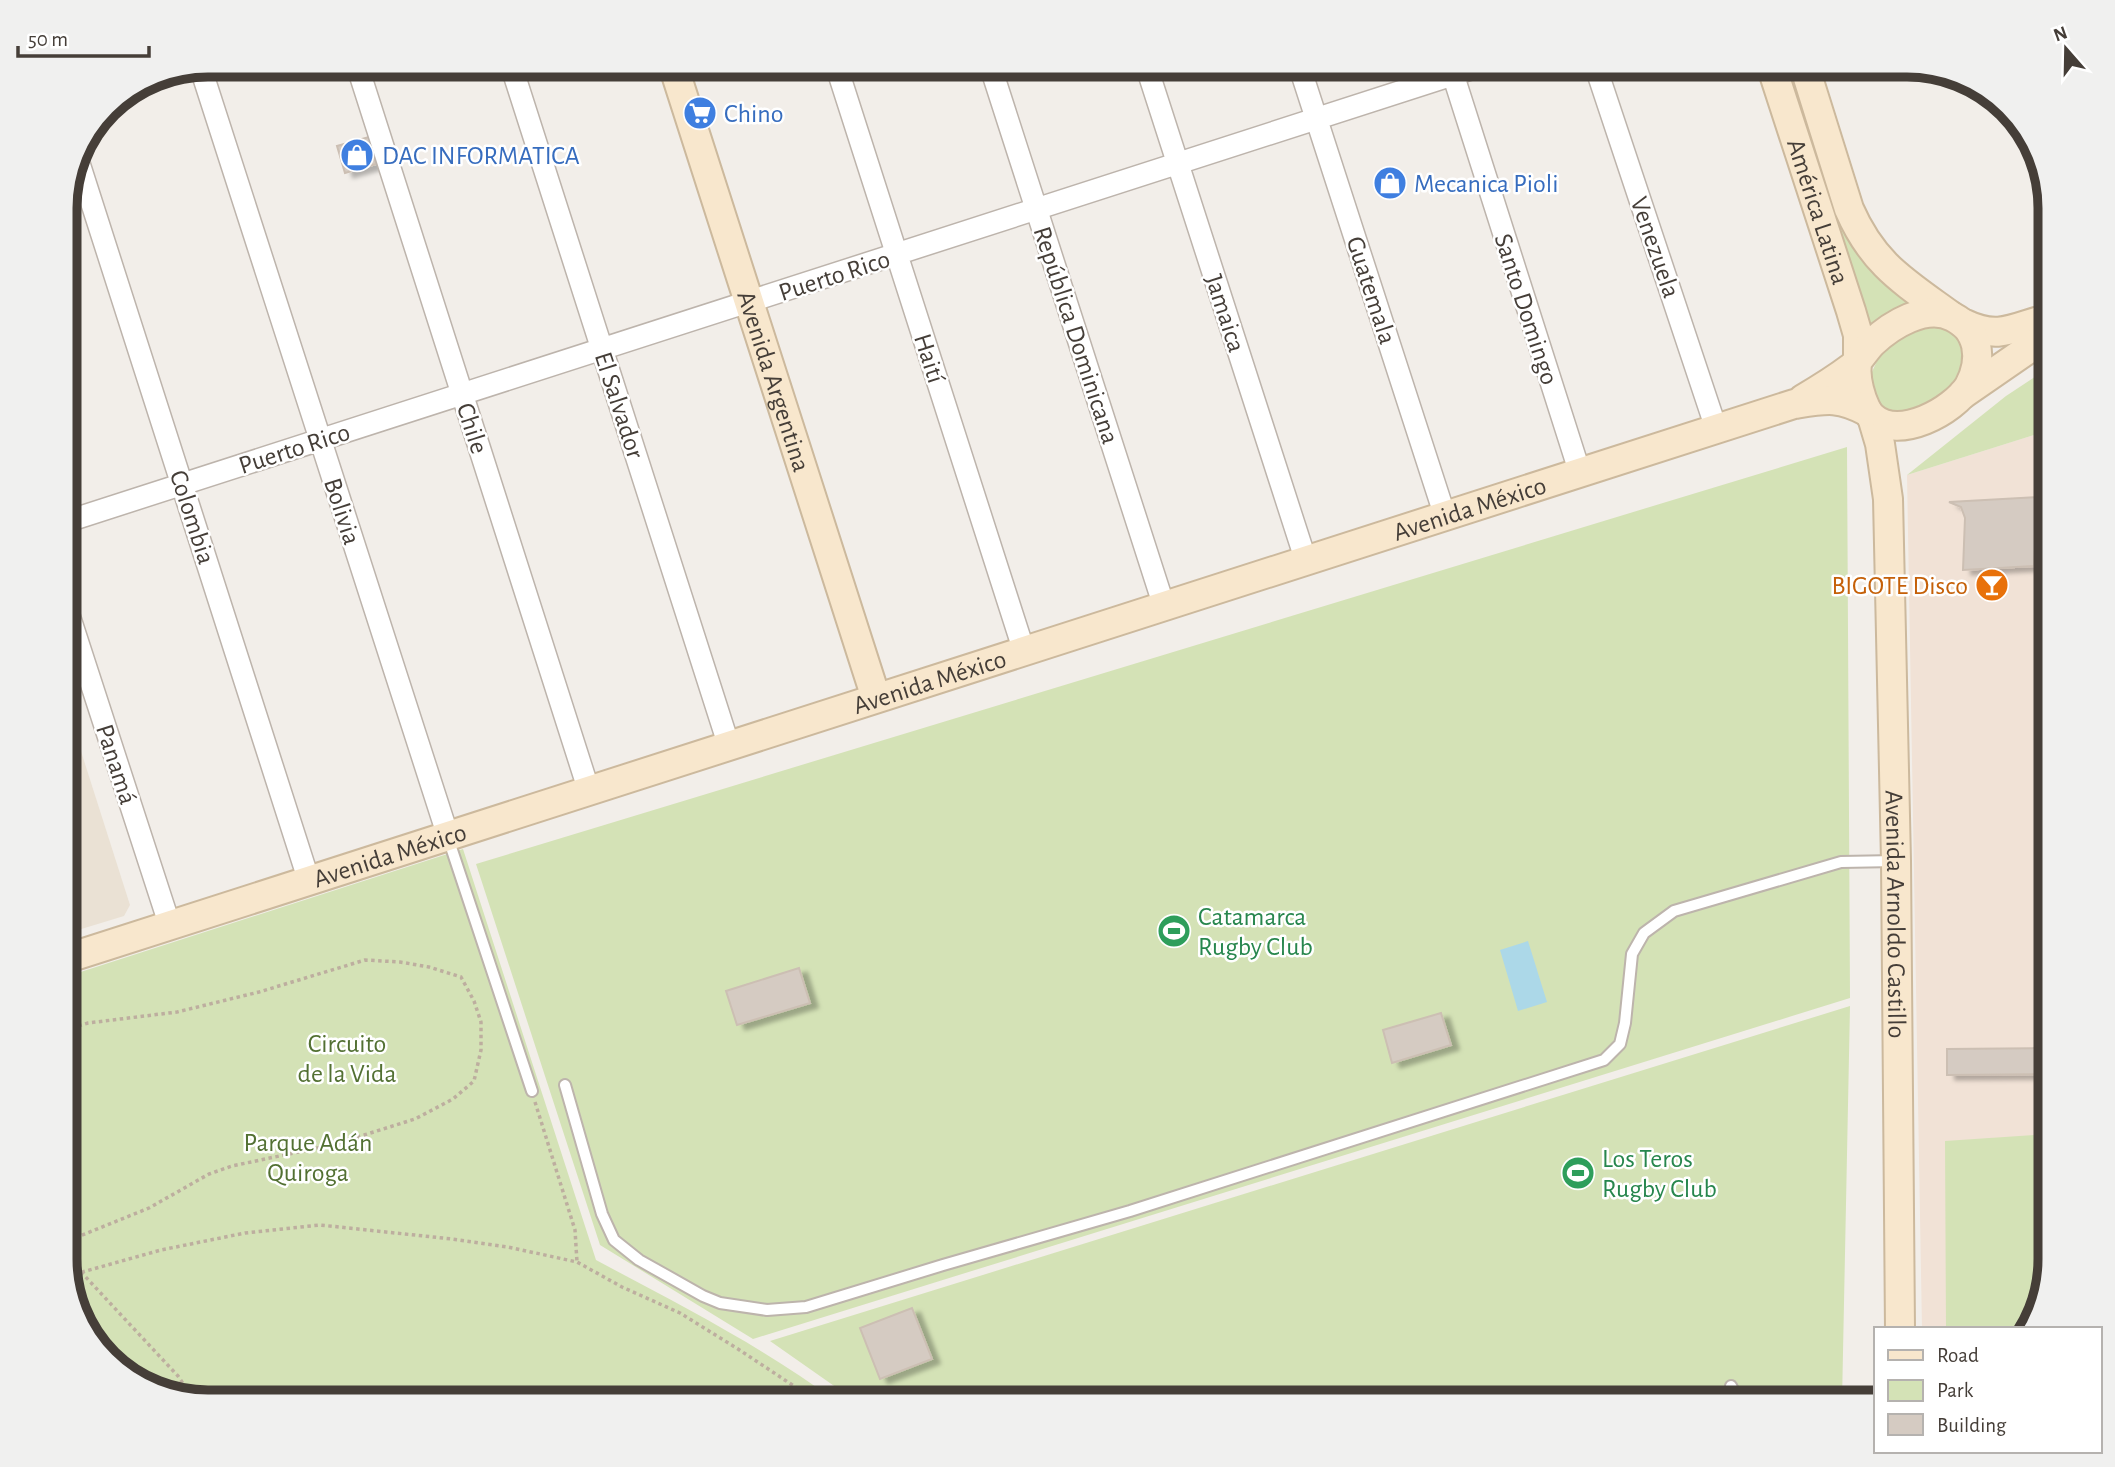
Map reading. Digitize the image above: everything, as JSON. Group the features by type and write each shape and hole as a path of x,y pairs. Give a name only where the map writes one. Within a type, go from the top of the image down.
{"main road":[{"name":"Avenida Argentina","path":"677,77 876,698"},
{"name":"América Latina","path":"1775,77 1858,335 1857,361"},
{"name":"América Latina","path":"1808,77 1858,230 1882,263 1958,319"},
{"path":"2038,321 1988,332 1958,319 1930,313 1906,320 1884,333 1857,361 1856,379 1870,415 1877,421 1896,426 1915,424 1934,415 2038,342"},
{"path":"1958,319 1972,334 1976,346 1976,365 1971,382 1958,398"},
{"name":"Avenida México","path":"77,955 1794,404 1835,380 1857,361"},
{"name":"Avenida México","path":"1794,404 1838,400 1870,415"},
{"name":"Avenida Arnoldo Castillo","path":"1870,415 1880,444 1888,499 1896,861 1900,1327"},
{"name":"Avenida Arnoldo Castillo","path":"1888,499 1894,460 1900,448 1934,415"}],"street":[{"name":"Bolivia","path":"204,77 448,836"},
{"name":"Chile","path":"361,77 589,791"},
{"name":"El Salvador","path":"515,77 729,746"},
{"name":"Haití","path":"840,77 1024,651"},
{"name":"República Dominicana","path":"994,77 1164,606"},
{"name":"Jamaica","path":"1150,77 1306,561"},
{"name":"Guatemala","path":"1303,77 1445,516"},
{"name":"Puerto Rico","path":"77,518 1317,118 1431,77"},
{"name":"Santo Domingo","path":"1453,77 1580,473"},
{"name":"Venezuela","path":"1599,77 1716,429"},
{"name":"Colombia","path":"82,172 309,881"},
{"name":"Panamá","path":"77,640 170,926"}],"lane":[{"path":"448,836 532,1091"},
{"path":"565,1085 602,1214 614,1240 639,1260 720,1303 767,1310 806,1307 1130,1211 1604,1060 1620,1044 1625,1023 1632,954 1644,933 1674,911 1841,862 1896,861"},
{"path":"1731,1386 1733,1390"}],"path":[{"path":"77,1026 177,1012 259,992 365,960 429,967 461,977 474,1001 481,1022 481,1050 474,1081 453,1098 415,1119 322,1147 232,1166 209,1174 149,1208 77,1237"},
{"path":"532,1091 575,1230 577,1262"},
{"path":"186,1387 178,1376 80,1272 161,1250 245,1233 320,1225 508,1247 577,1262 622,1287 680,1313 800,1390"}],"shaded area":[{"path":"2038,434 2038,1259 2034,1293 2018,1327 1922,1327 1907,475"},
{"path":"77,739 130,905 124,916 77,930"}],"green space":[{"path":"1784,77 1797,77 1839,215 1913,304 1869,334"},
{"path":"1938,322 1957,333 1965,345 1965,362 1958,380 1946,395 1935,403 1893,416 1875,404 1869,378 1877,361 1891,343 1907,331"},
{"path":"2038,375 2038,434 1907,475 2006,396"},
{"name":"Catamarca Rugby Club","path":"1847,447 1850,998 753,1339 600,1245 476,864"},
{"name":"Parque Adán Quiroga","path":"463,849 596,1260 749,1344 820,1390 200,1390 166,1383 135,1368 104,1339 87,1309 78,1276 77,973"},
{"name":"Los Teros Rugby Club","path":"1850,1006 1842,1390 840,1390 770,1341"},
{"path":"2038,1135 2037,1276 2034,1293 2018,1327 1946,1327 1945,1141"}],"water":[{"path":"1528,941 1547,1002 1518,1011 1500,950"}],"building":[{"name":"DAC INFORMATICA","path":"369,137 376,164 345,173 337,146"},
{"path":"2038,497 2034,566 1963,570 1965,518 1961,507 1949,502"},
{"path":"799,968 810,1003 737,1025 726,991"},
{"path":"1441,1013 1451,1045 1392,1063 1383,1030"},
{"path":"2038,1048 2038,1074 1947,1075 1947,1049"},
{"path":"912,1308 932,1359 880,1379 860,1328"}],"place":[{"name":"Chino","path":"700,113"},
{"name":"DAC INFORMATICA","path":"357,155"},
{"name":"Mecanica Pioli","path":"1390,183"},
{"name":"BIGOTE Disco","path":"1992,585"},
{"name":"Catamarca Rugby Club","path":"1174,931"},
{"name":"Los Teros Rugby Club","path":"1578,1173"}],"park label":[{"name":"Circuito de la Vida","path":"347,1058"}]}
